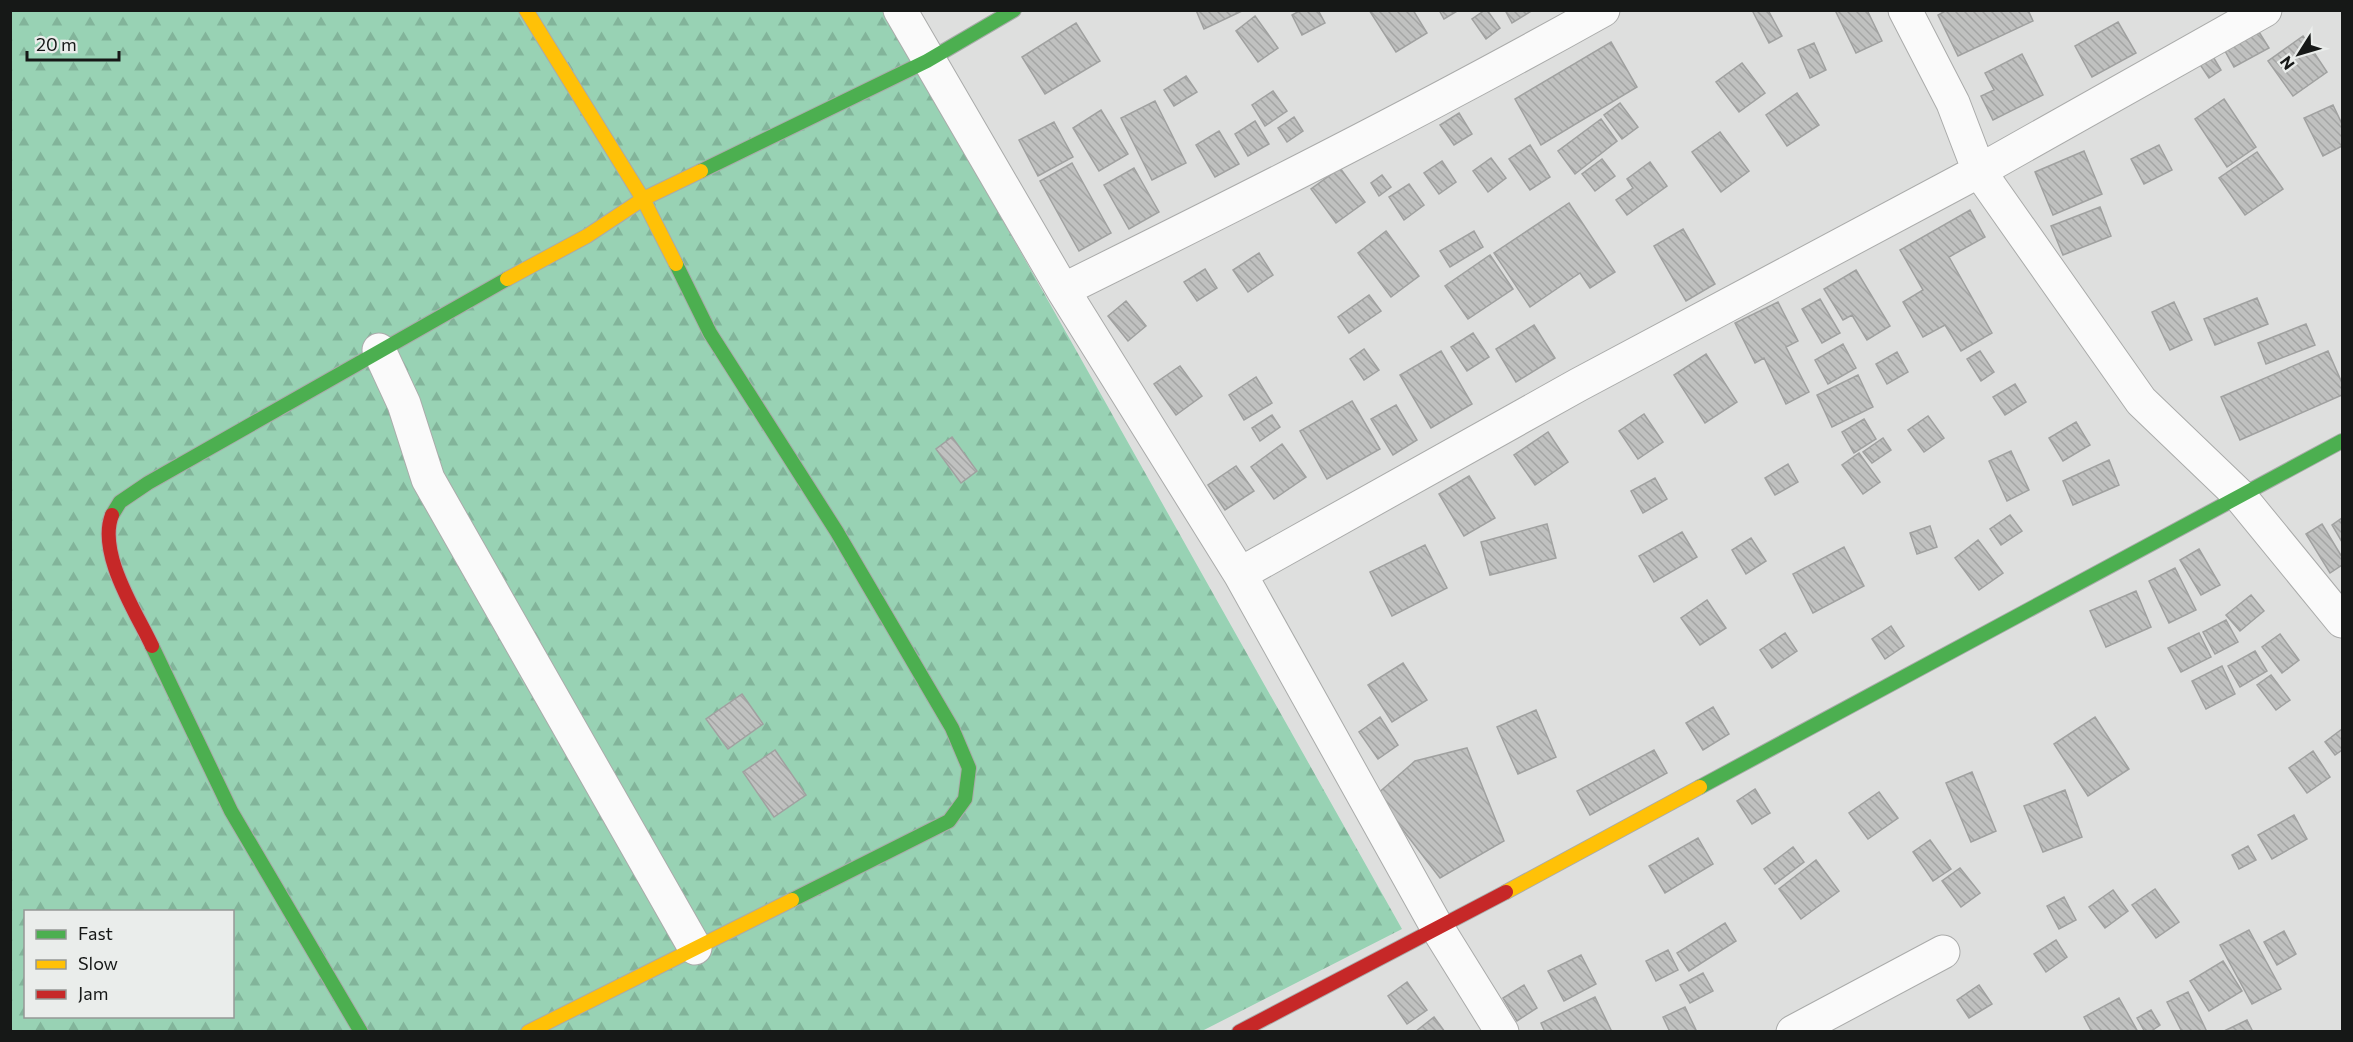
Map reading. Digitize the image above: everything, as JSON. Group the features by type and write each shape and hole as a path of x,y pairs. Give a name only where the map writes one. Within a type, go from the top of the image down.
{"street":[{"path":"526,10 643,200 710,333 837,532 952,728 969,768 965,799 950,821 528,1032"},
{"path":"900,10 927,61 1063,290 1240,574 1438,929 1502,1032"},
{"path":"361,1032 231,811 112,559 108,536 112,515 120,503 148,483 379,350 587,236 643,200 927,61 1014,10"},
{"path":"1063,290 1264,191 1459,90 1603,10"},
{"path":"1905,10 1953,103 1979,171 2140,401 2239,495 2343,621"},
{"path":"1240,574 1578,385 1979,171 2265,10"},
{"path":"379,350 404,404 428,479 696,948"},
{"path":"1239,1032 1438,929 2239,495 2343,441"},
{"path":"1792,1032 1943,952"}],"green space":[{"path":"10,11 885,11 1402,929 1202,1031 11,1031"}],"building":[{"path":"1196,10 1241,10 1242,11 1204,29"},
{"path":"1301,10 1318,10 1325,23 1302,35 1292,15"},
{"path":"1369,10 1413,10 1427,33 1396,52"},
{"path":"1439,10 1459,10 1444,19"},
{"path":"1485,10 1500,28 1486,39 1472,19"},
{"path":"1505,10 1533,10 1512,23"},
{"path":"1752,10 1768,10 1782,36 1769,43"},
{"path":"1835,10 1867,10 1882,41 1856,53"},
{"path":"1947,10 2028,10 2033,21 1958,56 1938,15"},
{"path":"1255,16 1278,48 1258,62 1236,31"},
{"path":"2118,22 2136,53 2092,77 2075,46"},
{"path":"1076,23 1100,61 1045,94 1022,57"},
{"path":"2259,32 2269,48 2234,67 2225,51"},
{"path":"2303,36 2327,72 2293,96 2268,61"},
{"path":"1611,42 1637,87 1541,145 1515,99"},
{"path":"1814,43 1826,70 1810,78 1798,50"},
{"path":"2022,54 2043,95 1993,120 1981,96 1994,90 1985,73"},
{"path":"2212,55 2221,70 2209,78 2199,63"},
{"path":"1742,63 1765,93 1739,112 1716,82"},
{"path":"1186,76 1197,92 1174,106 1164,90"},
{"path":"1273,91 1287,111 1265,126 1252,105"},
{"path":"1797,93 1819,125 1787,146 1766,115"},
{"path":"2224,99 2256,147 2227,167 2195,119"},
{"path":"1155,101 1186,163 1152,180 1121,118"},
{"path":"1620,103 1638,127 1622,139 1604,115"},
{"path":"2333,105 2342,124 2342,146 2323,156 2304,118"},
{"path":"1101,110 1128,154 1099,171 1073,128"},
{"path":"1459,113 1472,134 1454,145 1440,125"},
{"path":"1294,117 1303,131 1287,142 1278,128"},
{"path":"1601,119 1617,141 1575,174 1558,151"},
{"path":"1255,121 1269,144 1248,156 1235,134"},
{"path":"1054,122 1073,157 1038,176 1019,140"},
{"path":"1219,131 1239,164 1215,177 1196,145"},
{"path":"1720,132 1749,171 1721,192 1692,152"},
{"path":"1530,145 1550,177 1530,190 1509,159"},
{"path":"2159,145 2172,170 2144,184 2131,159"},
{"path":"2084,151 2102,194 2053,215 2035,172"},
{"path":"2257,152 2283,189 2245,215 2219,178"},
{"path":"1491,158 1506,178 1488,192 1473,171"},
{"path":"1602,159 1615,176 1595,191 1582,174"},
{"path":"1442,161 1456,182 1439,194 1424,173"},
{"path":"1650,162 1667,186 1627,215 1616,200 1633,188 1627,179"},
{"path":"1072,163 1111,233 1079,251 1040,181"},
{"path":"1134,168 1159,212 1129,229 1104,185"},
{"path":"1340,168 1365,202 1336,223 1311,189"},
{"path":"1382,175 1391,187 1379,196 1371,183"},
{"path":"1409,184 1424,205 1404,220 1389,197"},
{"path":"1569,203 1615,272 1590,288 1580,273 1530,307 1494,253"},
{"path":"2100,207 2111,236 2063,255 2051,226"},
{"path":"1970,210 1985,237 1949,257 1992,333 1961,351 1945,325 1923,337 1903,302 1923,290 1900,250"},
{"path":"1683,229 1715,284 1686,301 1654,246"},
{"path":"1386,231 1419,276 1391,297 1358,253"},
{"path":"1474,231 1483,247 1450,267 1440,251"},
{"path":"1259,253 1273,275 1248,292 1233,270"},
{"path":"1490,255 1513,289 1468,319 1445,286"},
{"path":"1205,269 1217,288 1197,301 1184,282"},
{"path":"1856,270 1890,326 1867,340 1852,315 1843,320 1824,289"},
{"path":"1369,295 1381,311 1349,333 1338,317"},
{"path":"2257,298 2268,324 2215,345 2204,319"},
{"path":"1820,299 1840,333 1822,343 1802,309"},
{"path":"1126,301 1146,326 1128,341 1108,316"},
{"path":"1778,302 1798,341 1786,347 1809,392 1786,404 1764,358 1755,363 1735,323"},
{"path":"2174,302 2192,340 2170,350 2152,312"},
{"path":"2306,324 2315,345 2266,364 2258,343"},
{"path":"1534,325 1555,358 1516,382 1496,349"},
{"path":"1473,333 1489,357 1467,371 1451,347"},
{"path":"1843,344 1856,368 1828,384 1815,360"},
{"path":"1364,349 1379,370 1364,380 1350,359"},
{"path":"1441,351 1472,404 1431,428 1400,375"},
{"path":"1980,351 1994,372 1981,381 1967,359"},
{"path":"2328,351 2342,383 2342,395 2240,440 2221,397"},
{"path":"1897,352 1908,372 1887,384 1876,364"},
{"path":"1706,354 1737,402 1705,423 1674,375"},
{"path":"1180,366 1202,396 1176,415 1154,384"},
{"path":"1858,375 1873,407 1832,427 1817,395"},
{"path":"1256,377 1272,403 1244,420 1229,395"},
{"path":"2015,384 2026,402 2005,415 1993,397"},
{"path":"1352,401 1380,449 1327,479 1300,431"},
{"path":"1396,405 1417,440 1393,455 1371,419"},
{"path":"1644,414 1663,442 1638,459 1619,431"},
{"path":"1272,415 1280,427 1260,441 1252,428"},
{"path":"1928,416 1944,438 1924,452 1908,430"},
{"path":"1864,419 1876,439 1854,453 1842,432"},
{"path":"2076,422 2090,445 2063,461 2049,438"},
{"path":"1548,432 1568,462 1535,485 1514,455"},
{"path":"952,437 977,471 961,483 936,449"},
{"path":"1883,438 1891,450 1872,463 1863,452"},
{"path":"1282,444 1306,477 1274,499 1251,467"},
{"path":"2011,451 2029,490 2007,501 1989,461"},
{"path":"1859,453 1880,482 1863,494 1842,465"},
{"path":"2109,460 2119,485 2073,505 2063,481"},
{"path":"1788,464 1798,482 1775,495 1765,478"},
{"path":"1236,466 1254,491 1225,510 1208,485"},
{"path":"1469,476 1495,518 1464,536 1439,494"},
{"path":"1655,478 1667,499 1643,513 1631,491"},
{"path":"2010,515 2022,531 2001,545 1990,529"},
{"path":"2342,518 2342,542 2332,525"},
{"path":"1547,524 1556,558 1490,575 1481,542"},
{"path":"2322,524 2342,557 2342,565 2330,573 2306,534"},
{"path":"1930,526 1937,547 1917,554 1910,533"},
{"path":"1682,532 1697,557 1654,582 1639,556"},
{"path":"1751,538 1766,561 1746,574 1732,550"},
{"path":"1978,540 2003,573 1979,590 1955,558"},
{"path":"1425,545 1447,588 1392,616 1370,572"},
{"path":"1844,547 1864,586 1813,613 1793,574"},
{"path":"2199,549 2220,585 2201,595 2180,560"},
{"path":"2175,568 2196,610 2169,623 2149,581"},
{"path":"2136,591 2151,627 2106,647 2090,611"},
{"path":"2251,595 2264,611 2240,631 2226,615"},
{"path":"1707,600 1726,628 1700,645 1681,618"},
{"path":"2226,620 2238,642 2215,654 2203,632"},
{"path":"1891,626 1904,646 1885,659 1872,639"},
{"path":"1785,633 1797,651 1772,668 1760,650"},
{"path":"2199,633 2211,657 2181,672 2168,648"},
{"path":"2280,634 2299,660 2282,673 2262,647"},
{"path":"2255,651 2267,671 2240,687 2228,666"},
{"path":"1403,663 1427,700 1392,722 1368,685"},
{"path":"2222,666 2235,694 2206,709 2192,681"},
{"path":"2271,675 2290,700 2276,710 2257,685"},
{"path":"742,694 763,724 728,749 706,719"},
{"path":"1713,707 1729,734 1703,750 1686,723"},
{"path":"1536,710 1556,757 1518,774 1497,727"},
{"path":"1380,717 1398,745 1378,759 1359,732"},
{"path":"2095,717 2129,769 2088,796 2054,744"},
{"path":"2342,729 2342,750 2335,755 2325,742"},
{"path":"1467,748 1504,841 1440,878 1376,795 1415,761"},
{"path":"775,750 806,795 774,817 743,772"},
{"path":"1654,750 1667,773 1590,815 1577,791"},
{"path":"2313,751 2330,777 2307,793 2289,768"},
{"path":"1972,772 1996,831 1971,842 1946,783"},
{"path":"1755,789 1770,813 1752,824 1737,801"},
{"path":"2065,790 2082,837 2043,852 2024,806"},
{"path":"1879,792 1898,818 1868,839 1849,813"},
{"path":"2294,815 2307,839 2272,859 2258,835"},
{"path":"1698,838 1713,864 1665,893 1649,866"},
{"path":"1930,840 1951,869 1933,881 1913,852"},
{"path":"2248,846 2256,860 2239,869 2232,855"},
{"path":"1793,847 1804,862 1775,884 1764,869"},
{"path":"1816,860 1839,891 1801,919 1779,889"},
{"path":"1960,868 1980,893 1961,907 1942,881"},
{"path":"2155,889 2179,922 2156,938 2132,905"},
{"path":"2113,890 2128,911 2105,928 2089,907"},
{"path":"2064,897 2076,920 2059,929 2047,906"},
{"path":"1725,923 1736,941 1689,971 1677,953"},
{"path":"2249,930 2281,989 2252,1004 2220,945"},
{"path":"2284,931 2296,954 2277,965 2264,942"},
{"path":"2056,940 2067,957 2046,972 2034,954"},
{"path":"1668,950 1678,970 1656,981 1646,961"},
{"path":"1581,955 1596,984 1564,1001 1548,971"},
{"path":"2223,961 2242,991 2209,1011 2190,981"},
{"path":"1703,973 1713,991 1690,1003 1680,985"},
{"path":"1407,982 1427,1010 1407,1024 1388,996"},
{"path":"1524,985 1537,1008 1517,1021 1503,998"},
{"path":"1979,985 1992,1004 1969,1018 1957,1000"},
{"path":"2188,992 2207,1032 2182,1032 2167,1002"},
{"path":"1595,997 1612,1032 1545,1032 1541,1023"},
{"path":"2119,998 2138,1032 2092,1032 2084,1017"},
{"path":"1685,1007 1697,1032 1670,1032 1663,1017"},
{"path":"2151,1010 2160,1025 2150,1032 2145,1032 2137,1018"},
{"path":"1434,1017 1445,1032 1415,1032"},
{"path":"2247,1020 2253,1032 2224,1032 2224,1031"}],"traffic: fast":[{"path":"701,171 927,61 1014,10"},
{"path":"676,264 710,333 837,532 952,728 969,768 965,799 949,821 792,900"},
{"path":"112,515 120,502 148,483 507,279"},
{"path":"1700,787 2342,441"},
{"path":"152,646 231,811 361,1032"}],"traffic: slow":[{"path":"526,10 643,199 676,264"},
{"path":"507,279 587,236 643,199 701,171"},
{"path":"1506,892 1700,787"},
{"path":"528,1032 792,900"}],"traffic: jam":[{"path":"112,515 109,530 114,564 128,600 152,646"},
{"path":"1239,1032 1506,892"}]}
